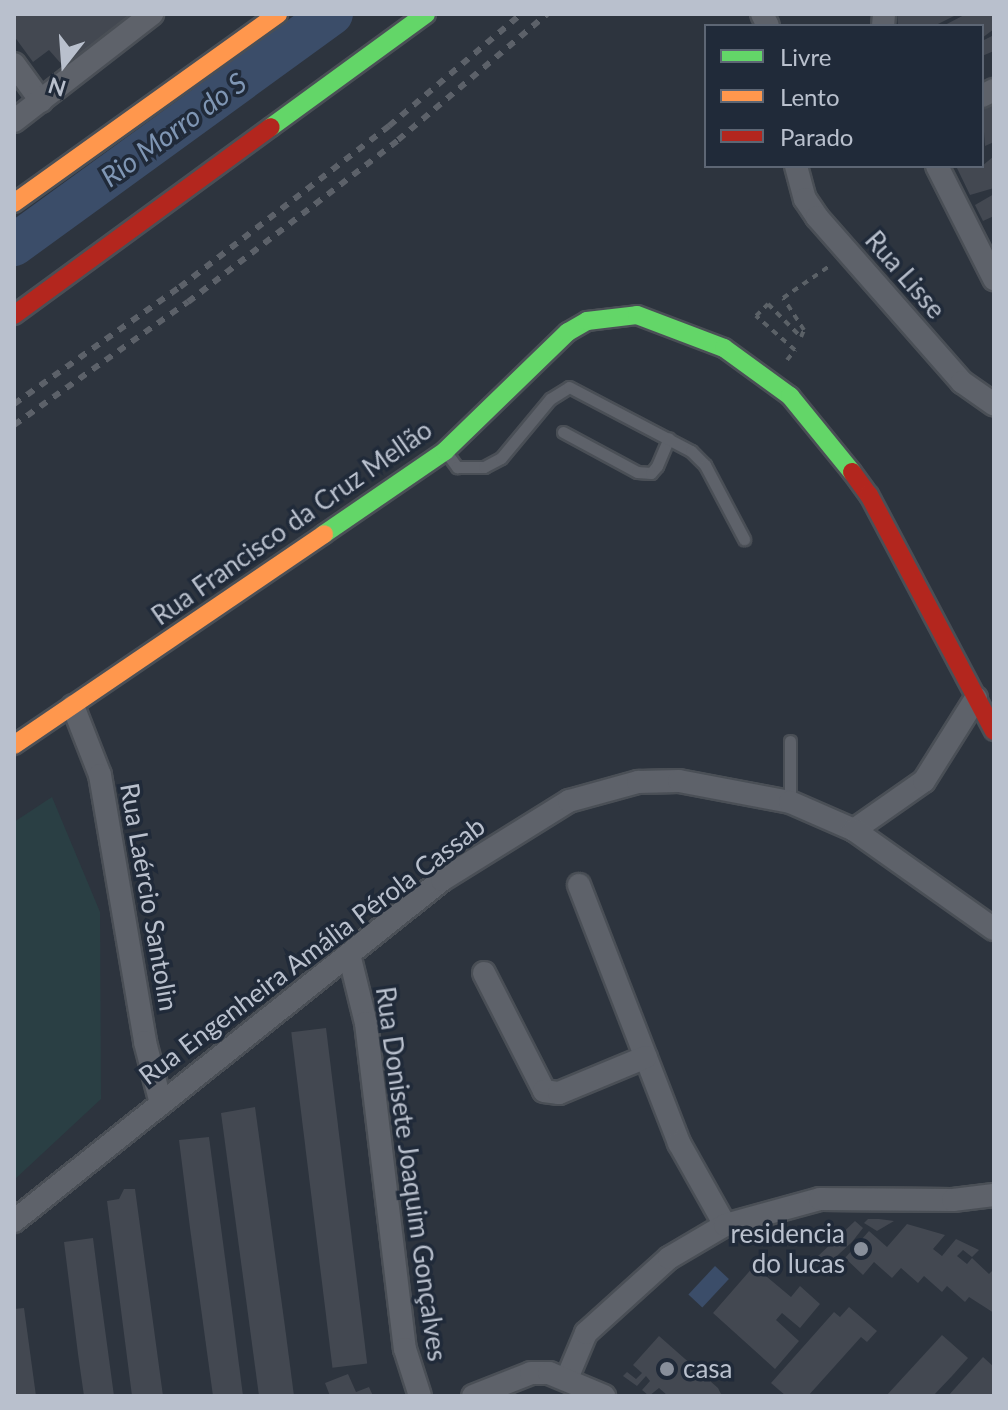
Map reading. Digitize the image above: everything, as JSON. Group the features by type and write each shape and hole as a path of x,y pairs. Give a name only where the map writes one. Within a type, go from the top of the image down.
{"street":[{"path":"14,121 152,14"},
{"path":"14,315 426,14"},
{"path":"52,151 168,72 274,16"},
{"path":"14,203 274,16"},
{"path":"14,64 41,101"},
{"name":"Rua Lisse","path":"797,168 805,199 845,249 962,382 994,404"},
{"path":"938,168 994,279"},
{"name":"Rua Francisco da Cruz Mellão","path":"14,745 445,451 568,332 587,321 637,315 662,320 724,348 770,380 813,421 869,495 994,731"},
{"path":"854,830 906,799 924,781 976,698"},
{"name":"Rua Laércio Santolin","path":"73,706 100,775 145,1042 160,1100"},
{"name":"Rua Engenheira Amália Pérola Cassab","path":"14,1221 160,1100 350,958 442,880 569,801 638,782 679,781 790,802 854,830 994,929"},
{"path":"579,885 679,1143 725,1225"},
{"name":"Rua Donisete Joaquim Gonçalves","path":"350,958 366,1023 405,1349 420,1396"},
{"path":"484,973 544,1091 559,1093 646,1057"},
{"path":"568,1376 586,1333 669,1258 725,1225 820,1199 953,1200 994,1195"},
{"path":"473,1396 531,1373 568,1376 604,1396"}],"lane":[{"path":"445,451 457,467 484,467 501,458 550,399 569,387 669,438 705,465 744,539"},
{"path":"563,432 637,472 651,473 669,438"},
{"path":"790,741 790,802"}],"path":[{"path":"770,380 795,350 756,316 768,304 801,337 804,330 783,298 832,264 845,249"}],"green space":[{"path":"52,797 100,912 101,1099 14,1180 14,822"}],"water":[{"path":"715,1266 729,1279 702,1307 688,1295"}],"building":[{"path":"14,14 127,14 131,19 64,67 49,50 33,62 14,36"},
{"path":"897,14 958,14 938,24 898,24"},
{"path":"966,14 994,14 994,29 984,36 984,24 947,24"},
{"path":"994,35 994,51 984,55 984,40"},
{"path":"994,99 994,142 985,146 984,132 984,104"},
{"path":"994,156 994,188 970,195 957,168 984,168"},
{"path":"994,194 994,216 983,221 975,205"},
{"path":"326,1028 367,1363 332,1368 291,1032"},
{"path":"255,1107 294,1396 259,1396 221,1113"},
{"path":"209,1137 243,1396 213,1396 190,1228 179,1140"},
{"path":"124,1189 135,1189 163,1396 132,1396 107,1201 119,1199"},
{"path":"868,1219 894,1221 877,1231 864,1223"},
{"path":"855,1221 863,1228 852,1242 826,1266 816,1258"},
{"path":"907,1224 945,1235 933,1249 942,1256 956,1239 979,1250 972,1257 963,1250 957,1256 967,1264 972,1258 989,1274 994,1269 994,1313 969,1297 965,1302 947,1286 942,1292 924,1276 918,1283 901,1268 892,1278 874,1262 863,1275 845,1258 869,1231 887,1247"},
{"path":"93,1238 114,1396 84,1396 78,1354 64,1242"},
{"path":"754,1266 791,1297 800,1286 820,1304 800,1328 782,1313 776,1320 799,1341 775,1369 713,1313"},
{"path":"849,1307 877,1331 867,1342 861,1337 808,1396 786,1396 771,1383 834,1312 840,1317"},
{"path":"24,1308 36,1396 14,1396 14,1309"},
{"path":"942,1335 968,1358 952,1376 933,1396 886,1396"},
{"path":"659,1336 718,1388 722,1396 668,1396 659,1388 649,1396 642,1390 650,1381 646,1376 637,1386 623,1376 627,1372 636,1379 642,1373 633,1365"},
{"path":"983,1357 994,1367 994,1396 948,1396"},
{"path":"348,1374 356,1392 369,1387 373,1396 330,1396 325,1383"}],"waterway":[{"name":"Rio Morro do S","path":"14,245 332,14"}],"railway":[{"path":"14,404 180,287 389,126 521,14"},
{"path":"14,425 188,302 398,140 547,14"}],"traffic: fast":[{"path":"271,127 426,14"},
{"path":"324,534 445,451 568,332 587,321 637,315 724,348 790,396 852,472"}],"traffic: slow":[{"path":"14,203 278,14"},
{"path":"14,745 324,534"}],"traffic: jam":[{"path":"14,315 271,127"},
{"path":"852,472 869,495 994,731"}],"place":[{"name":"residencia do lucas","path":"861,1249"},
{"name":"casa","path":"667,1369"}]}
